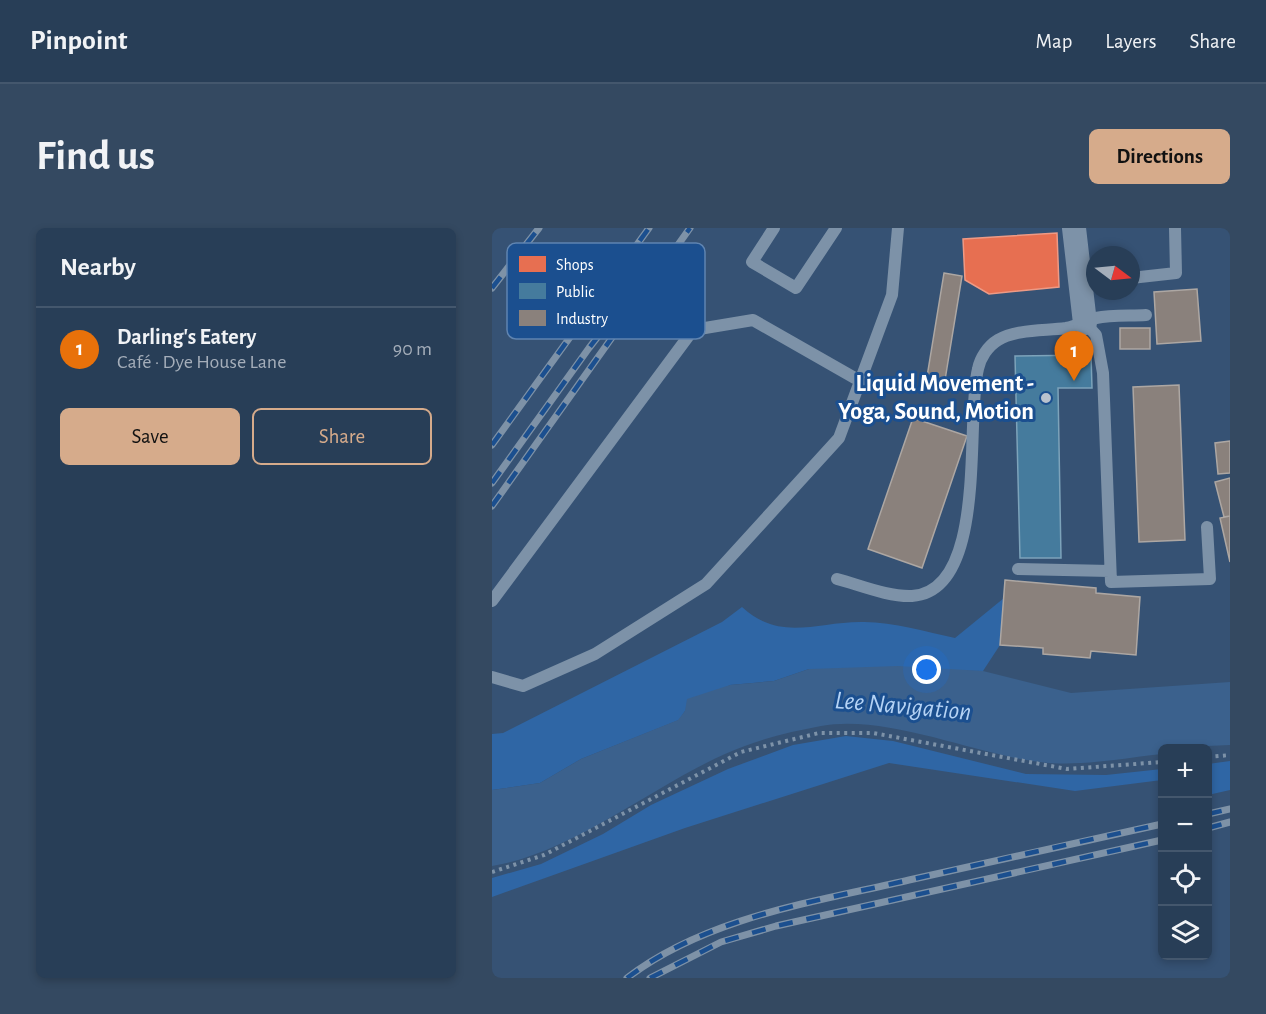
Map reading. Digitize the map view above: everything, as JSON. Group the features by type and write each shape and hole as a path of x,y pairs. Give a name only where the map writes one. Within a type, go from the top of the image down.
{"street":[{"path":"1074,228 1086,278"},
{"path":"1085,323 1086,300"}],"lane":[{"path":"774,228 752,262 796,288 836,228"},
{"path":"492,676 523,686 595,654 706,584 839,438 892,295 898,228"},
{"path":"1140,277 1176,273 1175,228"},
{"path":"837,579 896,594 914,596 942,582 950,571 961,540 969,504 978,369 983,357 998,340 1012,335 1067,328 1096,318 1146,315"},
{"path":"705,328 753,320 860,381"},
{"path":"1085,323 1096,335 1102,373 1111,582 1210,579 1207,527"},
{"path":"492,602 686,339"},
{"path":"1018,569 1110,571"}],"path":[{"path":"492,872 502,871 544,855 741,752 819,733 873,733 1068,770 1158,762"},
{"path":"1212,757 1230,755"}],"shaded area":[{"path":"1004,598 1000,645 983,671 809,669 774,681 730,685 685,711 679,720 581,759 540,783 492,790 492,734 503,733 722,622 742,607 757,618 785,627 800,628 875,622 955,638"},
{"path":"846,736 893,741 1026,774 1106,775 1158,769 1158,781 1075,791 889,763 685,828 492,897 492,878 541,864 603,834 651,805 728,769 793,745"},
{"path":"1230,761 1230,790 1212,794 1212,763"}],"water":[{"name":"Lee Navigation","path":"898,666 983,671 1071,693 1230,682 1230,745 1158,744 1158,754 1086,763 1055,763 1014,758 930,736 874,725 821,726 772,737 736,749 552,848 522,859 492,866 492,790 540,783 581,759 678,720 685,711 687,699 730,685 774,681 809,669"}],"building: Shops":[{"path":"1057,233 1059,287 989,294 965,280 963,239"}],"building: Public":[{"path":"1091,355 1092,388 1058,388 1061,558 1020,558 1015,356"}],"building: Industry":[{"path":"944,273 962,276 945,380 937,379 936,385 926,383"},
{"path":"1197,289 1201,341 1157,344 1154,292"},
{"path":"1120,328 1150,328 1150,349 1120,349"},
{"path":"1179,385 1185,540 1139,542 1133,387"},
{"path":"913,418 967,436 922,568 868,549"},
{"path":"1230,441 1230,473 1218,474 1215,443"},
{"path":"1230,478 1230,516 1224,517 1215,482"},
{"path":"1230,516 1230,562 1220,518"},
{"path":"1005,580 1096,588 1096,593 1140,597 1136,655 1091,651 1090,658 1043,654 1043,648 1000,645"}],"railway":[{"path":"527,243 539,228"},
{"path":"638,243 649,228"},
{"path":"679,243 690,228"},
{"path":"492,288 507,269"},
{"path":"492,445 569,339"},
{"path":"492,483 596,339"},
{"path":"492,506 611,339"},
{"path":"1212,813 1230,809"},
{"path":"1212,827 1230,822"},
{"path":"627,978 658,957 691,940 762,914 1158,825"},
{"path":"650,978 721,942 776,926 1158,841"}],"place":[{"name":"Darling's Eatery","path":"1074,381"},
{"name":"Liquid Movement - Yoga, Sound, Motion","path":"1046,398"}]}
